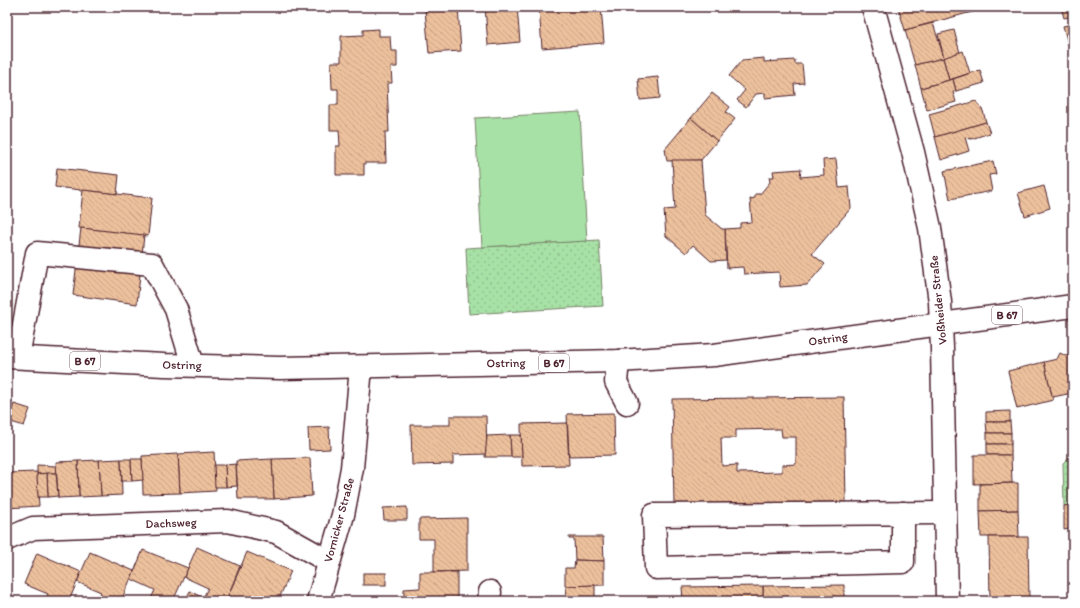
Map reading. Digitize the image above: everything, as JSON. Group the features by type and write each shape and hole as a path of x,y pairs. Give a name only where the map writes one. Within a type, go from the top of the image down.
{"street":[{"name":"Voßheider Straße","path":"873,7 913,152 930,228 941,325 947,601"},
{"path":"12,357 38,253 152,264 176,309 193,365"},
{"name":"Ostring","path":"12,357 280,368 618,361 714,355 1073,306"},
{"path":"618,361 616,382 627,403"},
{"name":"Vornicker Straße","path":"318,601 342,515 352,468 361,367"},
{"path":"903,514 903,562 656,568 654,515 945,513"},
{"name":"Dachsweg","path":"7,539 33,528 228,521 248,524 276,532 328,561"}],"green space":[{"path":"580,112 587,241 482,247 475,118"},
{"path":"599,240 603,306 469,314 466,248"},
{"path":"1073,456 1073,504 1064,506 1063,463 1069,457"}],"building":[{"path":"440,7 458,7 461,51 429,53 425,10"},
{"path":"485,7 517,7 520,42 488,45"},
{"path":"539,7 601,7 604,43 542,48"},
{"path":"898,7 967,7 968,13 905,30"},
{"path":"967,7 981,7 981,10 968,13"},
{"path":"1061,7 1073,7 1073,16 1064,18"},
{"path":"933,23 944,58 915,65 905,30"},
{"path":"1073,24 1073,46 1069,47 1063,26"},
{"path":"379,29 379,36 390,36 391,51 397,51 397,67 391,67 392,83 387,83 389,132 385,132 386,163 364,163 364,175 336,175 336,146 340,146 339,130 330,130 330,105 338,105 338,89 332,89 331,62 341,62 341,36 363,35 363,30"},
{"path":"954,30 960,53 944,58 938,34"},
{"path":"963,51 970,73 949,80 943,58"},
{"path":"764,58 764,62 795,60 795,64 802,64 804,83 794,84 795,95 765,98 765,93 756,94 746,107 737,100 745,90 729,76 742,60"},
{"path":"943,58 949,80 921,88 915,65"},
{"path":"980,70 984,83 956,91 953,79"},
{"path":"1073,74 1073,93 1068,75"},
{"path":"658,77 660,98 640,100 638,79"},
{"path":"953,79 956,91 953,92 956,102 927,110 921,88"},
{"path":"712,93 730,107 726,112 735,119 717,141 691,118"},
{"path":"976,101 983,111 986,122 935,137 929,114"},
{"path":"691,118 717,141 701,160 667,161 665,149"},
{"path":"986,122 990,133 971,139 965,137 969,151 941,160 935,137"},
{"path":"836,159 839,188 849,187 851,208 812,254 825,264 807,285 780,287 779,272 744,274 743,267 727,268 725,229 740,228 740,223 752,222 750,199 755,198 755,194 760,194 770,182 769,177 774,177 773,171 801,169 800,177 824,175 823,160"},
{"path":"672,160 701,160 705,215 722,229 725,229 726,260 711,261 693,245 686,253 666,236 664,210 675,209"},
{"path":"993,161 996,174 989,175 992,191 950,199 944,171"},
{"path":"57,168 119,175 117,194 55,187"},
{"path":"1044,186 1050,208 1025,216 1018,193"},
{"path":"83,190 152,198 148,236 79,228"},
{"path":"81,228 144,235 137,304 73,295"},
{"path":"1060,353 1066,356 1073,355 1073,395 1072,393 1053,397 1053,400 1044,362 1057,359"},
{"path":"1044,362 1053,400 1017,409 1008,371"},
{"path":"844,397 846,502 674,504 672,399","holes":["781,429 782,437 796,437 796,464 782,465 782,472 737,473 737,465 722,466 721,438 736,438 736,430"]},
{"path":"14,404 30,409 24,426 8,421"},
{"path":"1010,411 1010,422 986,422 986,412"},
{"path":"614,413 615,455 569,456 567,414"},
{"path":"450,416 486,416 487,454 453,455 453,464 412,465 411,425 450,425"},
{"path":"986,422 1010,422 1011,433 987,433"},
{"path":"567,423 569,465 522,466 521,424"},
{"path":"329,427 330,449 309,450 308,428"},
{"path":"987,433 1011,433 1011,444 987,444"},
{"path":"510,435 521,435 522,457 511,457"},
{"path":"510,435 511,457 485,457 487,436"},
{"path":"987,444 1011,444 1011,455 987,455"},
{"path":"214,452 216,491 180,493 178,454"},
{"path":"178,454 180,493 143,494 142,456"},
{"path":"974,455 1011,455 1012,483 974,484"},
{"path":"310,458 312,496 274,499 272,459"},
{"path":"121,459 122,495 101,496 99,460"},
{"path":"121,459 131,459 132,481 122,481"},
{"path":"131,459 142,459 143,480 132,481"},
{"path":"272,459 274,499 238,499 236,461"},
{"path":"99,460 101,496 79,497 78,461"},
{"path":"78,461 79,497 58,498 56,462"},
{"path":"236,464 237,486 226,487 225,465"},
{"path":"37,465 56,466 56,473 37,474"},
{"path":"214,465 225,465 226,487 215,487"},
{"path":"37,472 39,506 7,508 7,473"},
{"path":"47,473 56,473 58,496 48,497"},
{"path":"47,473 48,497 38,497 37,474"},
{"path":"1018,483 1018,510 980,511 980,484"},
{"path":"1073,504 1073,528 1064,530 1064,506"},
{"path":"407,507 407,520 384,520 383,508"},
{"path":"1018,510 1019,537 981,537 980,511"},
{"path":"467,518 467,571 434,572 434,539 419,539 419,519"},
{"path":"569,537 603,537 604,561 575,560 574,539 569,539"},
{"path":"989,537 1028,537 1029,601 990,601"},
{"path":"197,547 240,566 226,601 185,601 190,591 203,598 208,588 184,577"},
{"path":"143,550 188,568 173,601 150,601 155,590 131,579"},
{"path":"90,552 134,571 121,601 97,601 101,592 77,582"},
{"path":"247,552 291,571 278,601 239,601 228,596"},
{"path":"37,553 81,572 69,601 46,601 48,594 24,584"},
{"path":"575,560 604,561 604,585 565,586 565,568 574,568"},
{"path":"420,572 457,572 457,601 404,601 404,589 420,588"},
{"path":"363,573 386,573 386,585 363,585"},
{"path":"595,585 595,601 567,601 566,586"},
{"path":"844,585 844,601 763,601 763,586"},
{"path":"763,586 763,601 683,601 682,587"}]}
